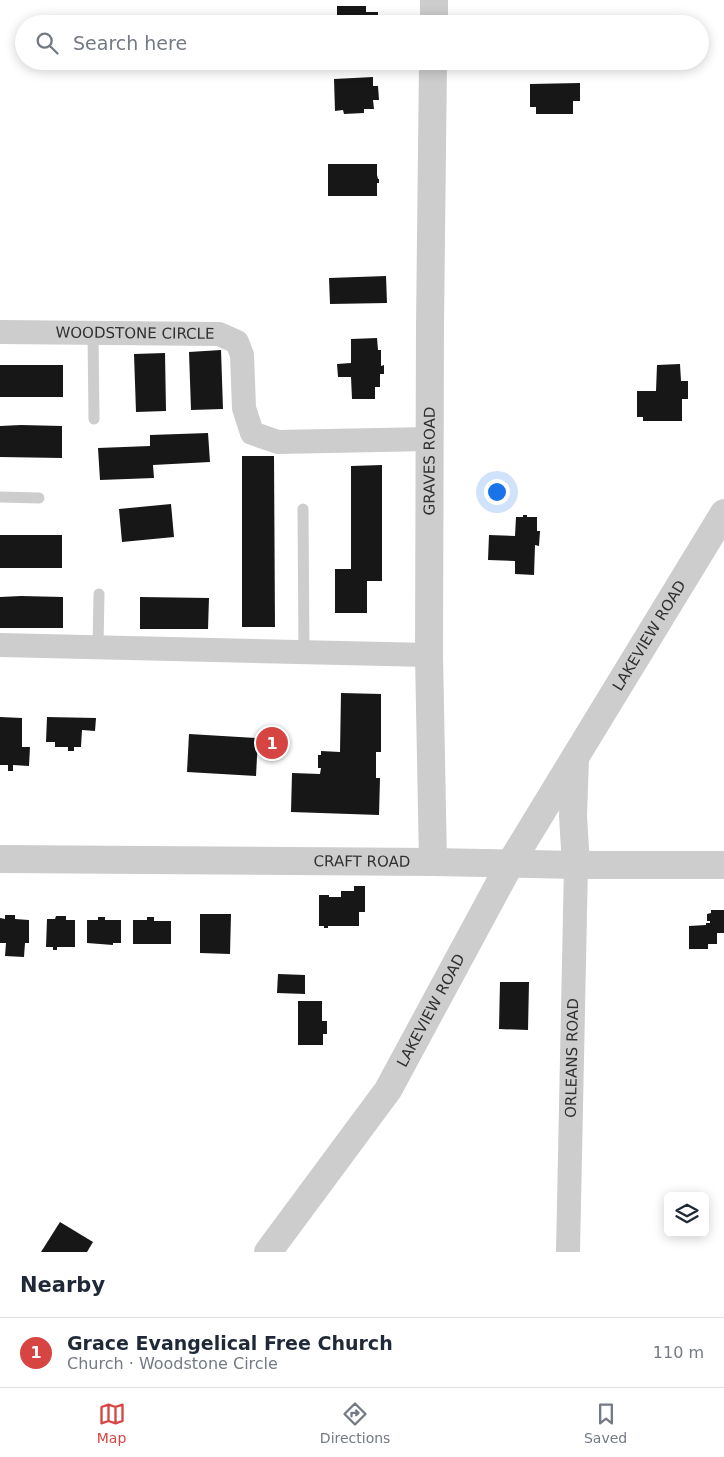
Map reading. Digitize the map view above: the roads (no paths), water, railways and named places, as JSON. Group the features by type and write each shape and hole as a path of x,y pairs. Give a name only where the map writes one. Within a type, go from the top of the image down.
{"street":[{"path":"434,0 434,15"},
{"name":"GRAVES ROAD","path":"433,862 429,655 434,70"},
{"name":"WOODSTONE CIRCLE","path":"0,332 220,334 236,342 242,355 244,408 252,432 278,442 430,439"},
{"name":"LAKEVIEW ROAD","path":"268,1252 388,1090 510,864 724,514"},
{"path":"0,645 429,655"},
{"name":"LAKEVIEW ROAD","path":"576,756 573,816 576,865"},
{"name":"CRAFT ROAD","path":"0,858 724,865"},
{"name":"ORLEANS ROAD","path":"568,1252 576,865"}],"lane":[{"path":"92,333 94,418"},
{"path":"0,497 39,498"},
{"path":"303,509 304,651"},
{"path":"98,647 99,594"}],"place":[{"name":"Grace Evangelical Free Church","path":"272,743"}]}
